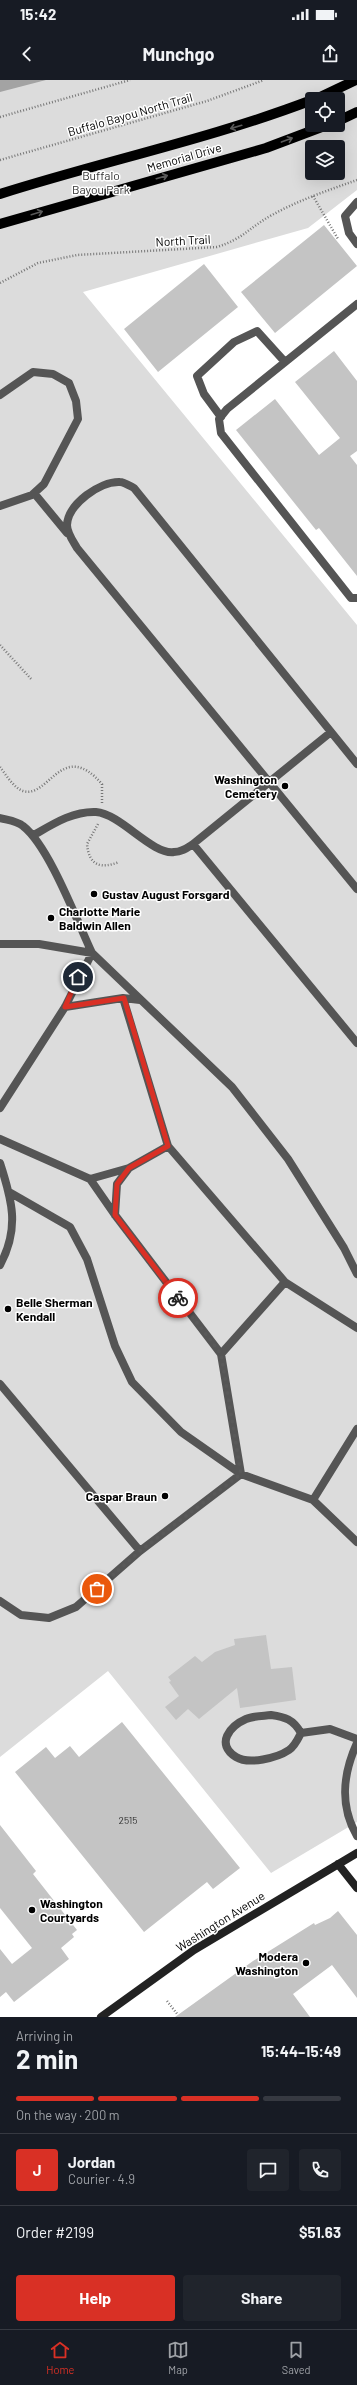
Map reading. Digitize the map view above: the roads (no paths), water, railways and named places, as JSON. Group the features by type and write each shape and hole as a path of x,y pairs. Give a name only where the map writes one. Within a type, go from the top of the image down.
{"main road":[{"path":"331,92 356,80"},
{"name":"Memorial Drive","path":"0,194 61,175 258,121 305,103"},
{"path":"345,117 357,112"},
{"name":"Memorial Drive","path":"0,224 266,148 308,132"},
{"name":"Washington Avenue","path":"101,2017 194,1950 357,1852"},
{"path":"338,1864 357,1888"}],"lane":[{"path":"357,202 345,216 349,233 357,244"},
{"path":"357,304 227,409 219,419 221,433 351,598 357,598"},
{"path":"221,417 204,394 197,376 234,342 257,331 284,362"},
{"path":"0,395 33,372 53,374 69,383 76,401 78,419 44,484 34,494 15,502 0,506"},
{"path":"69,535 67,525 70,512 80,501 105,484 121,482 134,488 357,764"},
{"path":"34,494 69,535 76,548 357,890"},
{"path":"34,835 54,823 77,814 96,812 112,818 163,850 173,853 183,850 193,844 331,732"},
{"path":"0,818 22,825 34,835 45,852 92,953 232,1088 288,1160 344,1248 357,1274"},
{"path":"193,844 357,1043"},
{"path":"0,944 39,944 92,953"},
{"path":"0,1108 65,1007 92,953"},
{"path":"65,1007 124,998 140,1000"},
{"path":"124,998 168,1146 284,1282 357,1328"},
{"path":"0,1139 90,1179 115,1215 221,1354 241,1474"},
{"path":"90,1179 129,1168 168,1146"},
{"path":"0,1163 10,1192 14,1221 10,1241 0,1265"},
{"path":"115,1215 117,1184 129,1168"},
{"path":"10,1192 70,1227 87,1259 115,1346 132,1382 182,1432 241,1474 313,1500 357,1542"},
{"path":"221,1354 284,1282"},
{"path":"0,1384 140,1551"},
{"path":"313,1500 357,1429"},
{"path":"0,1601 21,1615 49,1618 76,1607 140,1551 241,1474"},
{"path":"270,1715 288,1718 296,1724 300,1733 297,1741 290,1750 275,1756 253,1760 236,1757 227,1749 225,1742 227,1734 236,1724 248,1718 270,1715"},
{"path":"300,1733 330,1729 357,1739"},
{"path":"357,1743 345,1781 344,1802 348,1820 357,1836"}],"place":[{"name":"Washington Cemetery","path":"285,786"},
{"name":"Gustav August Forsgard","path":"94,894"},
{"name":"Charlotte Marie Baldwin Allen","path":"51,918"},
{"name":"Belle Sherman Kendall","path":"8,1309"},
{"name":"Caspar Braun","path":"165,1496"},
{"name":"Washington Courtyards","path":"32,1910"},
{"name":"Modera Washington","path":"306,1963"}],"park label":[{"name":"Buffalo Bayou Park","path":"101,182"}]}
